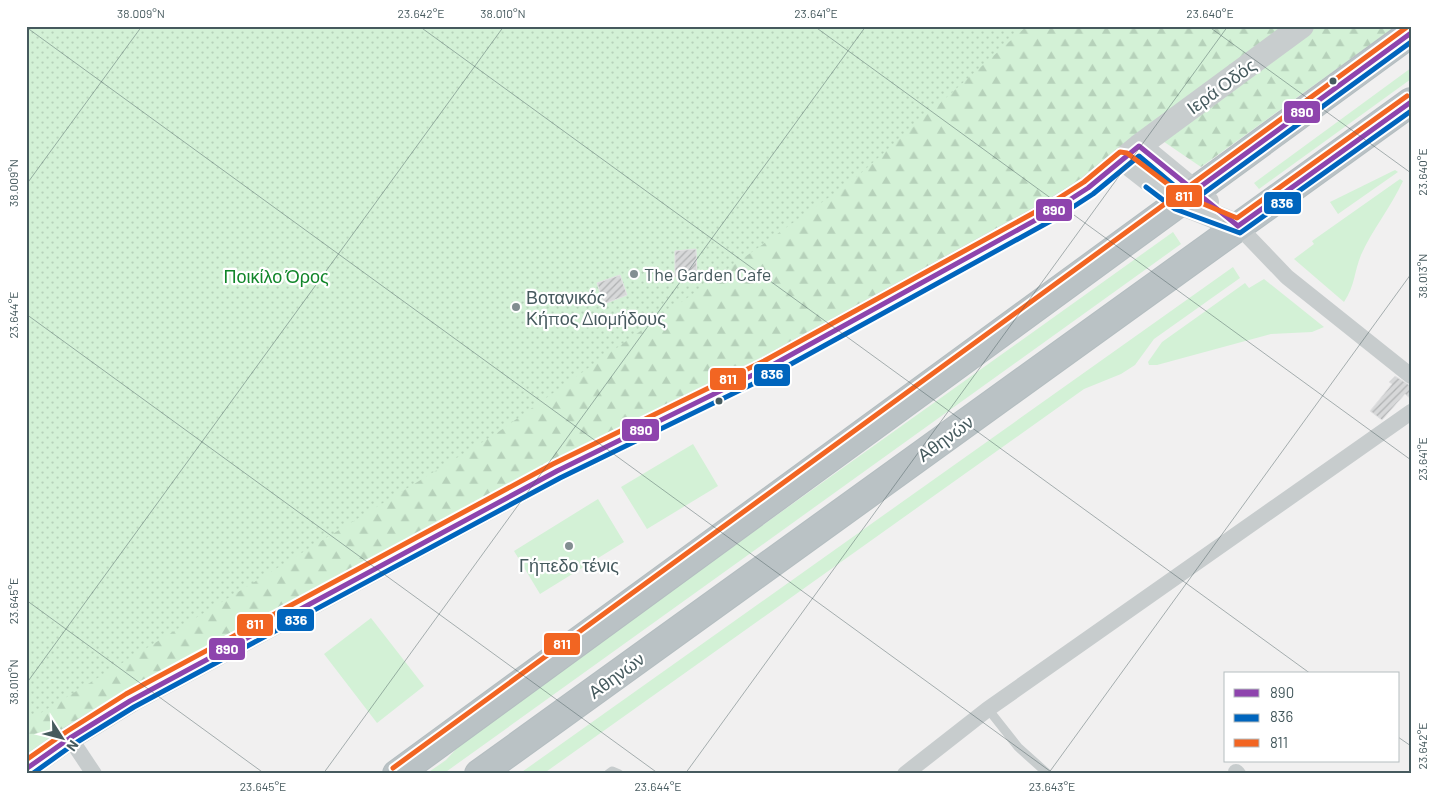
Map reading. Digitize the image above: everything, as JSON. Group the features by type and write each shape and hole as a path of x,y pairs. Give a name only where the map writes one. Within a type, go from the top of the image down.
{"highway":[{"path":"397,774 1411,33"},
{"name":"Αθηνών","path":"478,774 1411,102"}],"main road":[{"name":"Ιερά Οδός","path":"26,769 70,738 130,701 556,471 766,368 1043,216 1088,188 1131,152 1302,26"},
{"path":"1131,152 1186,197 1238,226"}],"street":[{"path":"1238,226 1287,277 1411,376"},
{"path":"905,774 988,709 1411,412"},
{"path":"70,738 94,774"},
{"path":"26,769 27,774"}],"lane":[{"path":"988,709 1018,747 1048,774"},
{"path":"608,774 612,771 620,774"}],"green space":[{"name":"Ποικίλο Όρος","path":"26,26 1396,26 1201,167 1154,135 1123,159 26,769"},
{"name":"Ποικίλο Όρος","path":"26,26 1027,26 852,181 494,435 26,722"},
{"path":"1411,68 1411,79 1259,189 1254,183"},
{"path":"1395,170 1398,172 1338,214 1330,202"},
{"path":"1400,179 1403,181 1398,191 1361,255 1352,285 1344,302 1294,259 1314,244 1312,241"},
{"path":"1173,232 1181,244 443,774 426,774 446,760 469,735"},
{"path":"1233,267 1240,278 1154,339 1135,365 1121,374 1084,389 543,774 519,774"},
{"path":"1264,279 1324,327 1312,332 1271,334 1157,365 1149,365 1148,362 1162,342 1245,283 1249,288"},
{"name":"Γήπεδο τένις","path":"693,444 718,486 647,529 621,487"},
{"name":"Γήπεδο τένις","path":"598,499 624,542 540,594 514,551"},
{"path":"371,618 424,686 377,723 324,654"}],"building":[{"path":"696,249 697,275 675,277 675,251"},
{"path":"620,275 627,295 604,304 597,283"},
{"path":"1395,376 1411,386 1411,399 1405,394 1382,420 1370,411 1392,384 1389,382"}],"transit line":[{"name":"811","path":"393,768 1407,27"},
{"name":"890","path":"1193,192 1411,33"},
{"name":"836","path":"32,774 74,744 134,707 560,478 771,375 1056,218 1093,194 1139,156 1189,198 1197,198 1411,42"},
{"name":"811","path":"26,760 126,694 553,464 764,361 1048,205 1084,182 1120,152 1127,153 1182,195 1237,218 1407,96"},
{"name":"890","path":"1238,226 1411,102"},
{"name":"836","path":"1146,187 1175,209 1240,233 1411,111"},
{"name":"890","path":"26,769 70,738 130,701 557,471 767,368 1052,211 1088,188 1139,146 1238,226"}],"place":[{"name":"The Garden Cafe","path":"634,274"},
{"name":"Βοτανικός Κήπος Διομήδους","path":"516,307"},
{"name":"Γήπεδο τένις","path":"569,546"}]}
